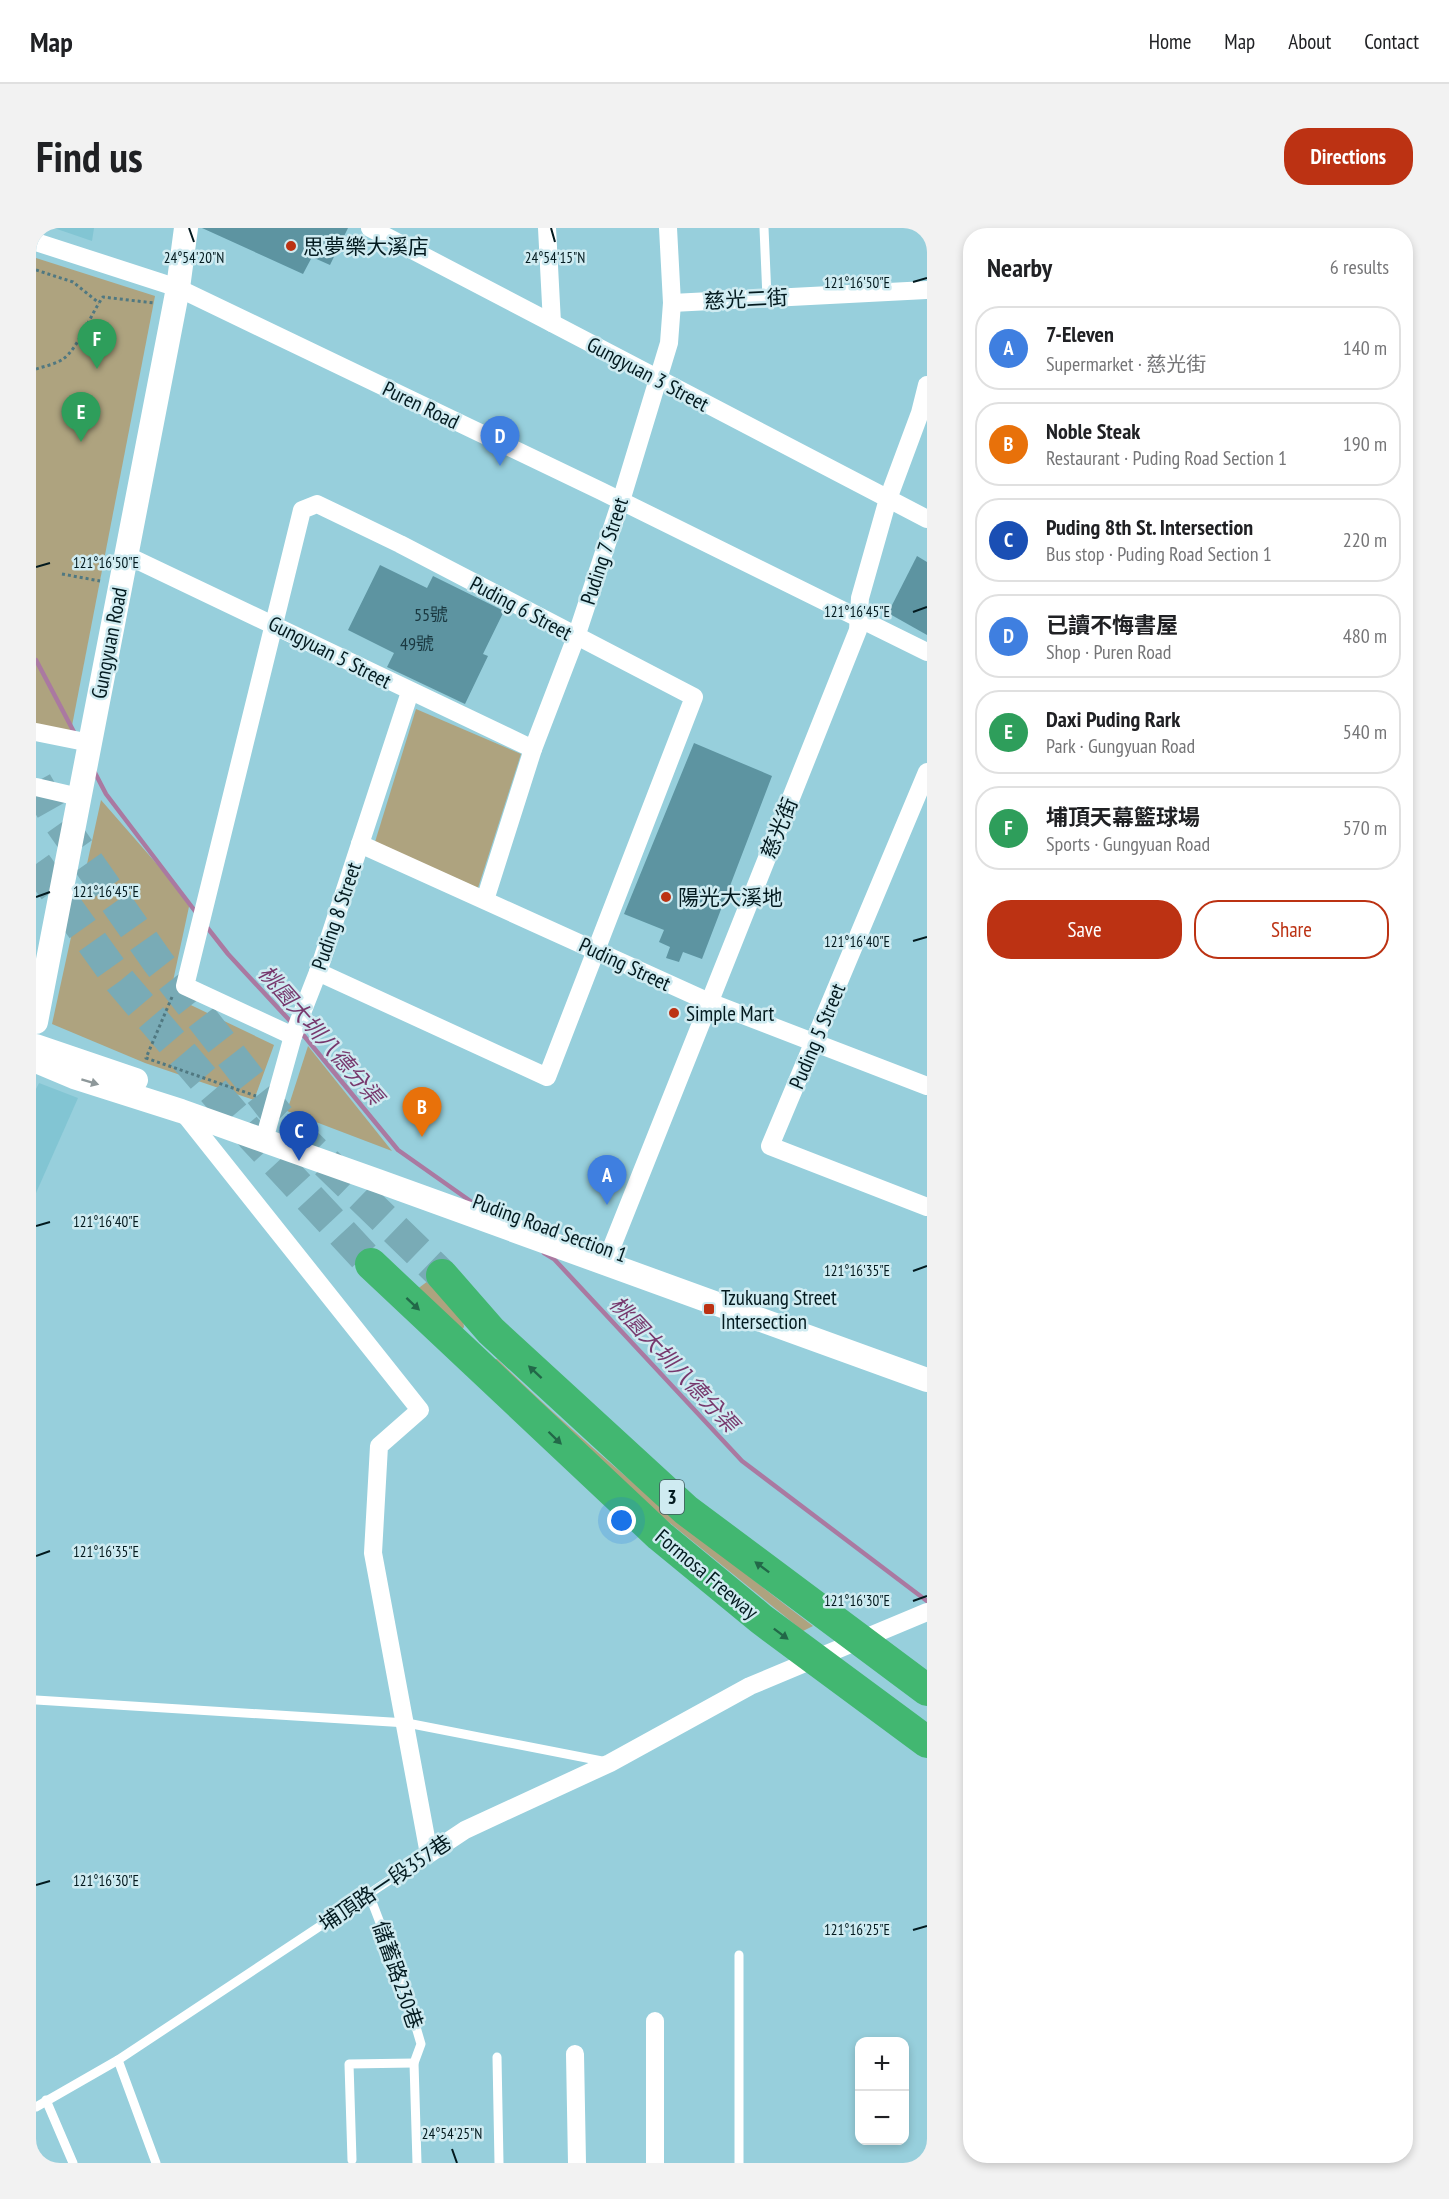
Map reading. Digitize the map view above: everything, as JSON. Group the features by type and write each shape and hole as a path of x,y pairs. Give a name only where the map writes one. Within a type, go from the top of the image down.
{"highway":[{"name":"Formosa Freeway","path":"371,1264 660,1536 760,1619 927,1742"},
{"name":"Formosa Freeway","path":"442,1275 491,1331 686,1510 927,1690"},
{"path":"471,1358 491,1331"}],"street":[{"name":"Gungyuan Road","path":"36,1022 178,288 186,228"},
{"name":"Gungyuan 3 Street","path":"370,228 927,519"},
{"path":"547,228 552,323"},
{"name":"Puding 7 Street","path":"485,900 533,749 576,637 621,501 669,343 672,303 668,228"},
{"name":"Puren Road","path":"36,242 178,288 927,651"},
{"name":"慈光二街","path":"672,303 927,290"},
{"name":"慈光街","path":"608,1257 858,630 861,598 888,499 923,415 927,385"},
{"name":"Puding 6 Street","path":"293,1036 185,986 302,510 317,504 400,544 694,697 547,1077 318,972"},
{"name":"Gungyuan 5 Street","path":"126,555 273,623 410,692 533,749"},
{"name":"Puding 8 Street","path":"266,1134 293,1036 318,972 410,692"},
{"path":"36,732 90,744"},
{"name":"Puding 5 Street","path":"927,772 922,801 813,1043 770,1146 927,1207"},
{"path":"36,787 79,797"},
{"name":"Puding Street","path":"360,844 709,1002 813,1043 925,1081"},
{"path":"36,1046 178,1102 420,1410 379,1446 373,1553 407,1723 429,1854"},
{"path":"36,1061 74,1077 178,1102"},
{"name":"Puding Road Section 1","path":"178,1102 608,1257 927,1380"},
{"name":"Puding Road Section 1","path":"608,1257 927,1363"},
{"name":"埔頂路一段357巷","path":"429,1854 465,1830 610,1763 750,1686 921,1614"},
{"path":"655,2021 655,2163"},
{"path":"575,2054 577,2163"}],"lane":[{"path":"764,228 767,298"},
{"path":"36,1700 407,1723 610,1763"},
{"name":"埔頂路一段357巷","path":"36,2107 118,2060 429,1854"},
{"name":"儲蓄路230巷","path":"369,1894 403,1983 421,2044 414,2063 417,2163"},
{"path":"739,2163 740,1955"},
{"path":"497,2057 499,2163"},
{"path":"118,2060 156,2163"},
{"path":"351,2160 349,2064 414,2063"},
{"path":"46,2100 73,2163"}],"path":[{"path":"36,270 73,282 99,303"},
{"path":"36,369 63,359 74,349 88,319 103,297 154,303"},
{"path":"62,574 100,581"},
{"path":"172,997 146,1058 256,1096"}],"shaded area":[{"path":"54,228 94,228 92,241"},
{"path":"36,258 155,296 70,736 36,728"},
{"path":"416,709 521,754 478,888 375,842"},
{"path":"101,800 190,902 170,995 274,1045 254,1100 145,1063 52,1024"},
{"path":"308,1046 392,1151 287,1111"},
{"path":"39,1083 78,1098 36,1193 36,1089"},
{"path":"428,1281 463,1320 464,1327 461,1331 416,1290"},
{"path":"497,1359 611,1464 813,1626 803,1631 623,1485 493,1360"}],"building":[{"name":"思夢樂大溪店","path":"202,228 348,228 330,265 312,257 303,274"},
{"path":"917,556 927,562 927,635 888,613"},
{"path":"380,565 427,588 433,576 504,611 483,654 488,656 465,704 387,667 394,653 348,630"},
{"name":"陽光大溪地","path":"694,743 772,776 702,959 683,952 679,962 666,958 670,947 659,942 664,930 624,914"}],"waterway":[{"name":"桃園大圳八德分渠","path":"36,660 75,734"},
{"name":"桃園大圳八德分渠","path":"94,771 106,794 198,915"},
{"name":"桃園大圳八德分渠","path":"206,926 228,954 292,1023"},
{"name":"桃園大圳八德分渠","path":"300,1031 398,1150 476,1205"},
{"name":"桃園大圳八德分渠","path":"544,1253 554,1259 742,1461 927,1601"}],"tunnel":[{"path":"36,782 54,814 158,962 279,1117 442,1275"},
{"path":"36,864 120,981 252,1136 371,1264"}],"place":[{"name":"思夢樂大溪店","path":"291,246"},
{"name":"埔頂天幕籃球場","path":"97,369"},
{"name":"Daxi Puding Rark","path":"81,442"},
{"name":"已讀不悔書屋","path":"500,466"},
{"name":"陽光大溪地","path":"666,897"},
{"name":"Simple Mart","path":"674,1013"},
{"name":"Noble Steak","path":"422,1137"},
{"name":"Puding 8th St. Intersection","path":"299,1161"},
{"name":"7-Eleven","path":"607,1205"},
{"name":"Tzukuang Street Intersection","path":"709,1309"}]}
